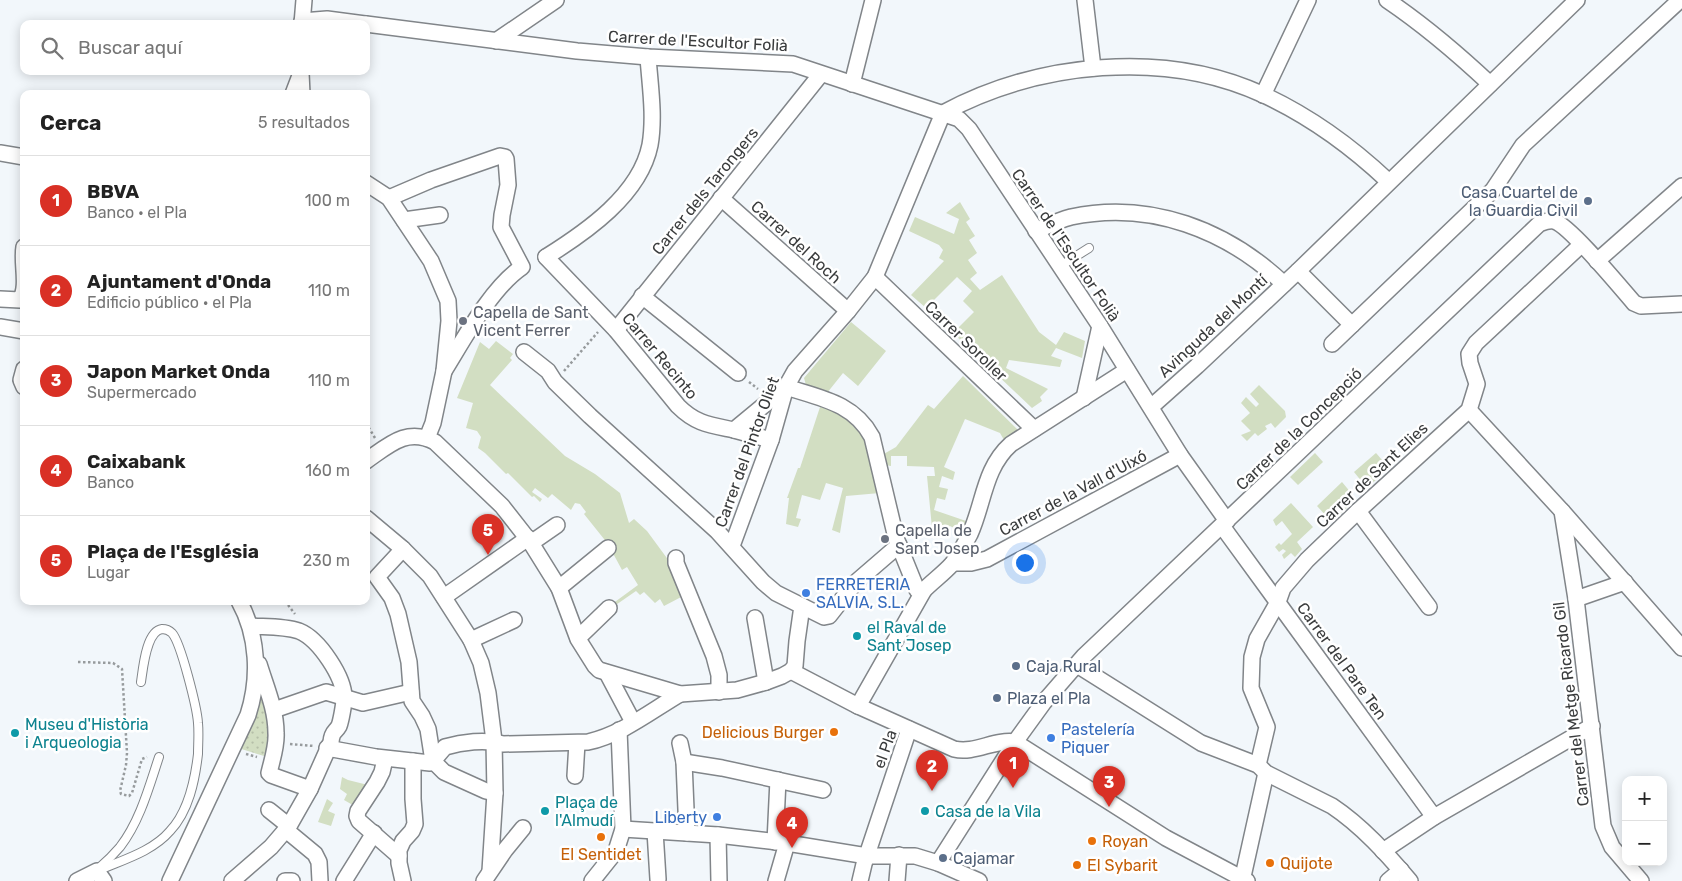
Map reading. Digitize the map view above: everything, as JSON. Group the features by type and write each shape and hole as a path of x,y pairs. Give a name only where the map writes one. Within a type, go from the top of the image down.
{"street":[{"path":"302,20 304,0"},
{"path":"496,41 556,0"},
{"path":"852,84 873,0"},
{"path":"1086,0 1093,68"},
{"path":"1263,94 1308,0"},
{"path":"1387,0 1443,42 1490,84"},
{"name":"Avinguda del Montí","path":"1151,407 1284,284 1577,0"},
{"path":"1332,344 1493,190 1523,144 1680,0"},
{"name":"Carrer de l'Escultor Folià","path":"319,20 335,20"},
{"name":"Carrer de l'Escultor Folià","path":"370,25 577,51 648,57 782,62 943,112 959,119 1100,326 1180,455"},
{"path":"444,371 504,281 535,257 546,257 574,239 593,224 633,185 650,145 652,114 648,57"},
{"path":"943,112 975,96 1006,85 1061,71 1117,67 1173,70 1203,75 1263,94 1286,106 1333,137 1370,164 1388,182"},
{"name":"Carrer dels Tarongers","path":"612,325 642,296 821,74"},
{"path":"294,90 300,75"},
{"path":"301,75 302,90"},
{"name":"Carrer del Pintor Oliet","path":"732,546 771,440 786,387 794,371 848,311 875,277 943,112"},
{"path":"0,152 20,156"},
{"path":"389,198 431,180 500,156 505,157 508,185 501,227 522,267"},
{"path":"370,186 389,198 404,220 431,261 448,301 449,321 444,371 433,423 427,438"},
{"path":"1597,261 1682,186"},
{"name":"Carrer del Roch","path":"722,198 848,311"},
{"path":"1036,232 1062,220 1088,215 1118,213 1158,216 1195,227 1231,243 1267,267 1284,284"},
{"path":"404,220 440,215"},
{"name":"Carrer de la Concepció","path":"1077,665 1090,649 1539,224 1555,221 1581,245"},
{"path":"1682,304 1641,306 1634,303 1581,245 1476,343 1469,354 1477,384 1469,410 1562,511 1682,648"},
{"name":"Carrer Recinto","path":"546,257 612,325 688,416 699,423 771,440"},
{"path":"1298,270 1352,325"},
{"name":"Carrer Soroller","path":"875,277 1034,430"},
{"path":"642,296 738,373"},
{"path":"0,299 20,300"},
{"path":"1084,398 1100,326"},
{"path":"0,327 20,330"},
{"path":"524,352 548,371 555,382 732,546 762,582 776,593 799,605 824,617 829,616 854,583 897,542"},
{"path":"734,430 786,387 842,406 852,412 866,427 872,437 897,542 917,590 921,592 953,563 975,522 986,484 1001,454 1011,444 1127,370"},
{"name":"Carrer de Sant Elies","path":"1244,880 1267,727 1252,694 1251,664 1258,639 1278,602 1283,588 1298,570 1358,510 1469,410"},
{"path":"370,458 395,440 408,437 427,438 435,442 502,506 530,540 559,588 578,638 601,670 633,722"},
{"name":"Carrer del Pare Ten","path":"1180,455 1224,524 1278,602 1434,817"},
{"name":"Carrer de la Vall d'Uixó","path":"953,563 971,564 986,559 1180,455"},
{"path":"1358,510 1430,607"},
{"name":"Carrer del Metge Ricardo Gil","path":"1562,511 1576,599 1603,826 1612,847 1641,881"},
{"path":"370,521 403,549 430,576 471,640 482,663 494,741 495,793 487,876"},
{"path":"444,597 530,540 557,525"},
{"path":"559,588 608,548"},
{"path":"403,549 376,577 392,598 398,614 409,662 411,692 414,704 428,729 433,761 444,772 486,791 495,793"},
{"path":"676,558 676,563 714,656 719,675 719,692"},
{"path":"1576,599 1625,582"},
{"path":"863,708 927,588"},
{"path":"241,605 250,626 255,649 274,710 276,742 271,768 310,789"},
{"path":"601,670 680,694 737,690 766,682 792,671 795,666 799,605"},
{"path":"578,638 609,608"},
{"path":"755,618 766,682"},
{"path":"471,640 514,620"},
{"path":"232,881 271,848 288,828 310,789 331,742 332,733 339,726 345,698 340,679 326,655 309,636 294,630 250,626"},
{"path":"170,881 253,701 255,649"},
{"path":"938,863 1015,742 1044,702 1077,665 1201,743 1262,769 1332,806 1383,850 1406,876 1388,881"},
{"path":"792,671 909,730"},
{"path":"274,710 326,692 360,703 411,692"},
{"path":"327,748 385,759 430,763 447,746 494,741 503,744 577,743 599,740 680,694"},
{"path":"1383,850 1434,817 1592,726"},
{"name":"el Pla","path":"860,881 909,730 962,751 1002,742 1015,742"},
{"path":"592,881 616,851 623,829 615,806 613,733"},
{"path":"1015,742 1166,838 1244,880"},
{"path":"576,776 577,743"},
{"path":"680,743 684,762 687,833"},
{"path":"385,759 377,782 357,814 359,821 399,856"},
{"path":"404,881 399,869 399,856 401,845 415,824 413,761"},
{"path":"684,762 722,768 822,790"},
{"path":"776,881 781,842 778,780"},
{"path":"269,810 315,854 319,862 320,881"},
{"path":"623,829 718,835 781,842 868,856 915,856 938,863 957,876 978,881"},
{"path":"654,831 658,879"},
{"path":"487,876 520,832"},
{"path":"344,881 374,833"},
{"path":"718,835 719,881"},
{"path":"897,881 899,855"},
{"path":"77,881 101,876"},
{"path":"285,881 292,881"}],"lane":[{"path":"1059,267 1089,248"},
{"path":"101,876 164,838 177,823 188,802 192,788 198,740 196,710 179,648 171,632 166,629 158,630 151,636 141,682"},
{"path":"101,876 130,832 160,757"}],"path":[{"path":"555,382 612,325"},
{"path":"738,373 771,400"},
{"path":"78,662 113,663 122,669 124,675 127,753 121,794 129,796 132,793 142,759 145,757 160,757"},
{"path":"276,742 327,748"},
{"path":"232,750 271,768"}],"green space":[{"path":"960,202 970,219 966,222 975,236 969,240 977,253 968,260 977,273 970,279 980,290 1002,275 1039,332 1056,345 1064,332 1085,341 1082,358 1056,348 1051,356 1062,360 1060,367 1009,360 1006,368 1048,389 1040,397 1042,401 1032,408 953,333 974,312 963,301 972,291 957,277 926,308 911,295 944,261 939,258 943,250 939,245 909,231 915,217 954,234 959,219 946,213"},
{"path":"851,322 886,351 858,386 843,373 827,393 806,385 804,378"},
{"path":"496,341 513,354 510,358 512,360 490,385 565,456 595,474 620,493 629,523 634,519 647,531 672,565 685,595 664,606 660,599 655,603 644,592 640,595 636,591 610,609 608,607 638,585 627,567 622,570 608,544 584,514 586,512 580,504 575,503 571,510 552,494 548,498 535,488 532,492 542,499 540,502 478,448 481,437 477,431 466,428 473,403 457,398 480,342 489,349"},
{"path":"963,376 1018,430 1004,440 1000,433 965,419 944,467 955,472 953,480 942,476 939,487 948,489 945,500 937,498 934,510 969,522 959,541 956,539 960,531 950,526 947,534 932,528 927,476 935,476 934,467 907,466 907,456 891,456 891,466 884,465 882,455 896,447 928,405 934,409"},
{"path":"1259,385 1285,411 1286,417 1275,428 1271,423 1265,426 1267,429 1258,436 1255,433 1247,441 1241,435 1251,431 1241,421 1250,413 1241,403 1246,397 1256,407 1259,404 1250,394"},
{"path":"820,407 840,412 860,433 863,432 880,493 846,496 840,533 832,530 843,488 826,483 820,500 802,495 796,518 801,519 798,527 786,524 789,498 787,498 798,468 800,468"},
{"path":"1315,453 1323,462 1298,485 1290,477"},
{"path":"1376,453 1389,468 1367,488 1354,472"},
{"path":"1342,482 1352,494 1347,499 1351,504 1335,519 1332,516 1329,519 1317,506"},
{"path":"1291,503 1313,527 1297,542 1302,549 1295,557 1291,553 1284,559 1282,555 1286,551 1283,549 1279,552 1275,547 1279,543 1281,545 1292,534 1282,521 1276,526 1273,520"},
{"path":"261,687 270,704 269,743 264,756 238,748"},
{"path":"342,777 372,786 358,808 344,800 347,794 340,789"},
{"path":"327,799 333,803 328,811 335,814 331,826 318,822"}],"place":[{"name":"Casa Cuartel de la Guardia Civil","path":"1588,201"},
{"name":"Capella de Sant Vicent Ferrer","path":"463,321"},
{"name":"Capella de Sant Josep","path":"885,539"},
{"name":"Plaça de l'Església","path":"488,555"},
{"name":"FERRETERIA SALVIA, S.L.","path":"806,593"},
{"name":"el Raval de Sant Josep","path":"857,636"},
{"name":"Caja Rural","path":"1016,666"},
{"name":"Plaza el Pla","path":"997,698"},
{"name":"Delicious Burger","path":"834,732"},
{"name":"Museu d'Història i Arqueologia","path":"15,733"},
{"name":"Pastelería Piquer","path":"1051,738"},
{"name":"BBVA","path":"1013,788"},
{"name":"Ajuntament d'Onda","path":"932,791"},
{"name":"Japon Market Onda","path":"1109,807"},
{"name":"Plaça de l'Almudí","path":"545,811"},
{"name":"Casa de la Vila","path":"925,811"},
{"name":"Liberty","path":"717,817"},
{"name":"El Sentidet","path":"601,837"},
{"name":"Royan","path":"1092,841"},
{"name":"Caixabank","path":"792,848"},
{"name":"Cajamar","path":"943,858"},
{"name":"Quijote","path":"1270,863"},
{"name":"El Sybarit","path":"1077,865"}]}
